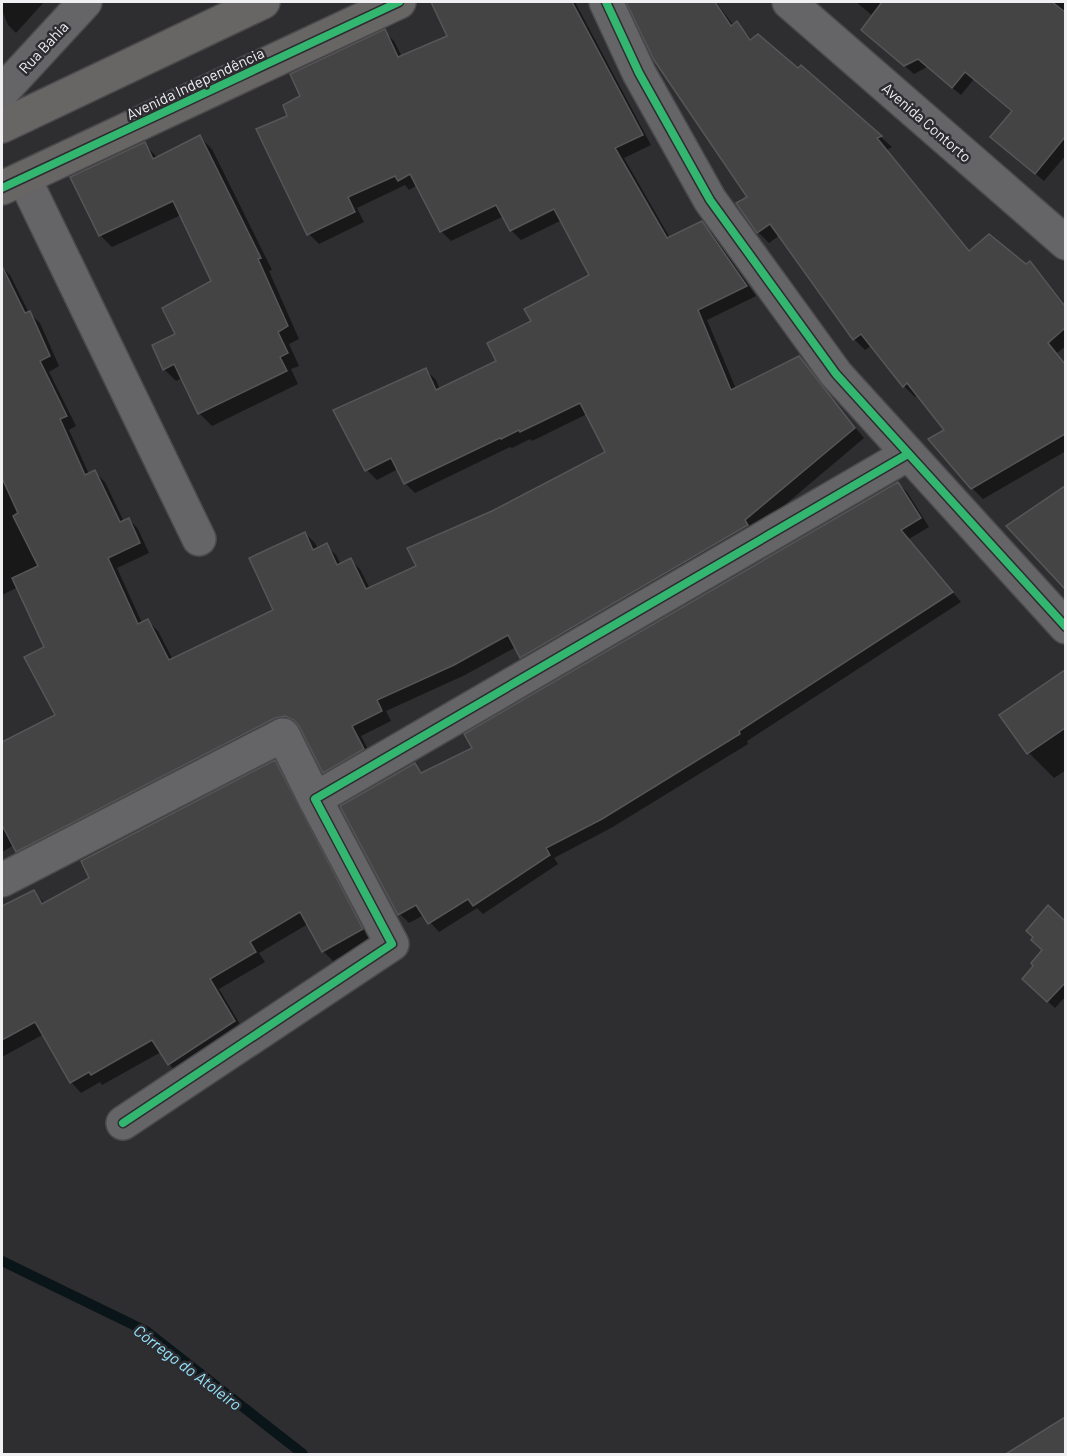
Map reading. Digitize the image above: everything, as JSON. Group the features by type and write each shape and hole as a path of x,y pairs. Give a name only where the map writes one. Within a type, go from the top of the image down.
{"street":[{"name":"Rua Bahia","path":"2,92 85,2"},
{"path":"2,126 263,2"},
{"name":"Avenida Independência","path":"13,183 399,2"},
{"path":"606,2 639,73 710,200 836,374 1065,627"},
{"name":"Avenida Contorto","path":"789,2 1065,243"},
{"path":"13,183 199,539"},
{"path":"315,799 908,454"},
{"path":"2,880 283,735 392,944 123,1123"}],"building":[{"path":"431,2 572,2 643,135 615,148 667,238 702,221 747,286 698,310 731,390 799,356 855,428 745,520 748,525 520,658 508,635 454,665 377,700 382,711 352,726 364,749 323,773 294,720 285,716 275,718 16,852 2,825 2,742 55,715 24,657 44,647 12,578 38,566 13,516 18,513 2,478 2,266 25,313 30,311 50,356 40,361 67,416 60,419 85,475 95,470 120,522 129,518 140,543 108,558 138,624 148,619 169,660 273,610 249,558 305,532 313,550 327,543 337,565 351,558 366,589 416,566 407,548 492,511 605,452 580,403 404,484 391,458 365,471 333,410 426,368 436,390 496,361 487,343 531,321 524,309 589,275 554,209 510,231 496,205 440,232 410,174 398,181 395,176 348,197 355,212 307,235 256,129 287,116 283,105 300,96 290,74 385,29 398,57 447,36"},
{"path":"626,2 715,2 731,26 737,21 750,40 758,34 798,68 801,65 882,136 877,138 969,251 989,234 1026,264 1030,261 1065,306 1065,328 1048,343 1065,364 1065,434 971,489 928,439 944,430 907,383 903,387 861,334 853,340 770,224 757,233 736,203 747,197 654,60"},
{"path":"882,2 1052,2 1065,12 1065,137 1035,174 990,137 1012,111 965,72 952,88 918,59 904,66 861,30"},
{"path":"200,135 261,258 258,259 288,326 278,332 288,353 280,357 287,371 198,414 174,364 163,370 152,345 175,334 162,308 211,281 173,201 99,236 70,177 145,142 153,159"},
{"path":"898,482 921,518 901,530 953,592 739,731 740,734 602,819 546,848 550,855 473,906 468,899 428,924 416,905 398,915 340,806 415,763 421,773 472,748 464,734"},
{"path":"1065,486 1065,589 1006,526"},
{"path":"1065,670 1065,728 1027,754 999,715"},
{"path":"275,760 363,929 322,952 300,912 250,942 256,952 210,979 235,1021 168,1065 152,1040 91,1075 89,1072 70,1083 35,1022 2,1040 2,906 34,890 42,904 89,878 81,861"},
{"path":"1048,905 1065,921 1065,983 1047,1002 1022,979 1042,950 1031,940 1033,937 1026,931"},
{"path":"1065,1417 1065,1455 1004,1455"}],"waterway":[{"name":"Córrego do Atoleiro","path":"2,1261 146,1331 303,1454"}],"cycle path":[{"path":"2,188 399,2"},
{"path":"606,2 639,73 710,200 836,374 1066,627"},
{"path":"123,1123 392,944 315,799 908,454"}]}
